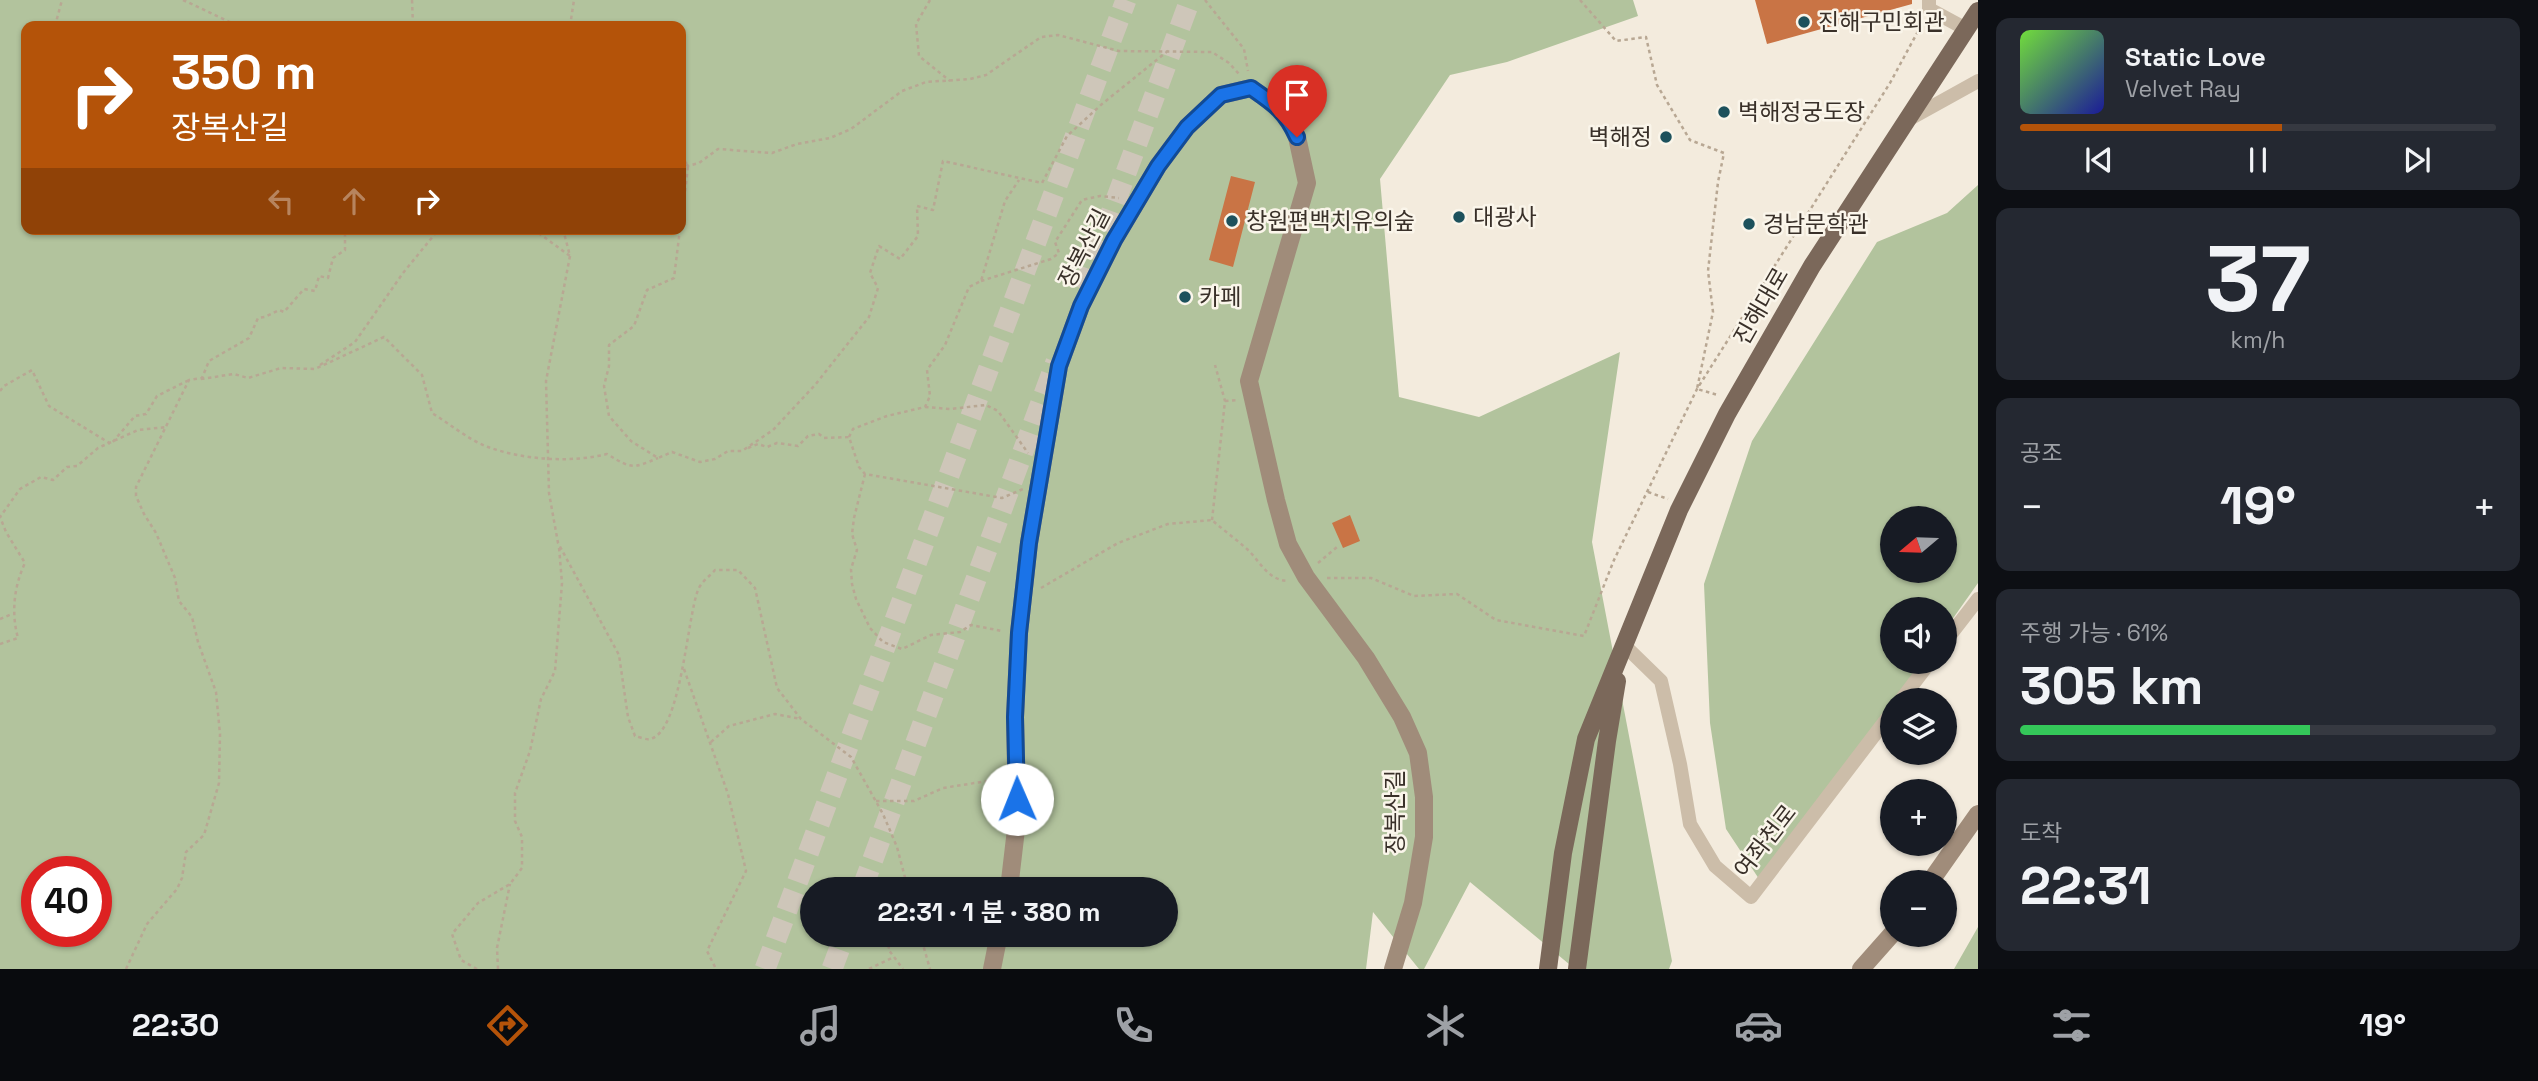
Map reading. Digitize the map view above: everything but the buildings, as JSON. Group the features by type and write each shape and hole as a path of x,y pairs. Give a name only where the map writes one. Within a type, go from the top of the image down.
{"main road":[{"name":"진해대로","path":"1624,645 1682,505 1734,400 1812,266 1978,11"},
{"path":"1548,969 1563,853 1586,739 1624,645"},
{"path":"1577,969 1607,741 1624,645"}],"street":[{"path":"1929,5 1966,29"},
{"path":"1905,121 1978,81"},
{"name":"장복산길","path":"1010,877 1017,821 1019,630 1059,366 1081,306 1136,199 1187,127 1221,95 1251,88 1278,107 1290,122 1297,137 1307,183 1249,381 1288,544 1305,576 1366,658 1402,717 1418,753 1424,797 1424,837 1412,903 1393,969"},
{"path":"1957,626 1978,598"},
{"name":"여좌천로","path":"1624,645 1661,681 1680,764 1690,824 1715,866 1751,897 1880,728"},
{"path":"1910,688 1921,674"},
{"path":"1938,870 1978,814"},
{"path":"992,969 996,947"},
{"path":"1861,969 1880,947"}],"path":[{"path":"56,21 61,0"},
{"path":"183,0 227,21"},
{"path":"412,0 412,21"},
{"path":"571,21 574,0"},
{"path":"930,0 916,24 919,56 950,81"},
{"path":"1205,0 1244,49 1251,88"},
{"path":"1580,0 1616,41 1646,37 1657,85 1690,140 1724,153 1708,271 1713,312 1697,389"},
{"path":"1024,589 1041,588 1118,543 1168,524 1212,520 1249,551 1265,571 1277,579 1286,581 1305,576 1371,578 1414,596 1457,594 1496,620 1584,636 1614,560 1697,389 1891,83 1929,5"},
{"path":"688,166 699,163 718,149 772,152 830,138 851,129 902,91 926,82 970,79 986,75 1041,37 1058,35 1119,51 1212,52 1228,63 1251,88"},
{"path":"742,450 774,430 815,385 869,317 878,288 870,273 879,246 900,258 918,236 917,206 933,210 943,161 1042,183 1067,136 1169,50"},
{"path":"686,164 686,184"},
{"path":"981,281 1005,201 1020,178"},
{"path":"925,407 930,396 926,370 945,345 969,287 1051,259 1059,253 1055,242 1082,200 1100,196 1136,199"},
{"path":"198,379 202,378 209,361 249,338 258,318 279,310 284,313 304,289 315,291 319,276 328,278 333,258 345,250 345,235"},
{"path":"314,369 355,342 403,273 434,235"},
{"path":"541,235 570,256"},
{"path":"477,969 461,960 452,934 478,903 510,884 522,868 522,837 515,821 515,793 530,751 541,699 555,671 562,583 549,493 546,381 570,256 565,235"},
{"path":"658,458 631,441 609,416 604,386 609,366 608,345 634,326 647,290 674,278 680,235"},
{"path":"111,444 135,416 146,414 157,396 189,380 234,374 247,378 281,368 314,369 384,337 422,375 432,413 487,447 529,456 584,460 607,454 636,468 672,452 700,462 715,459 728,451 742,450 758,444 767,447 777,443 798,446 808,436 819,434 824,438 849,437"},
{"path":"1212,520 1225,401 1215,365"},
{"path":"0,391 32,370 49,406 111,444"},
{"path":"126,969 147,925 177,889 182,878 186,852 204,835 219,783 216,692 192,617 178,601 174,578 156,533 136,496 136,487 189,380"},
{"path":"1697,389 1734,400"},
{"path":"1041,481 1002,498 865,474 859,467 849,437 853,429 887,416 925,407 950,409 986,405 998,411 1027,453 1046,444"},
{"path":"0,644 18,638 12,619 17,581 25,563 0,517 20,489 41,477 53,480 67,467 77,467 98,449 138,430 168,427"},
{"path":"865,474 854,518 852,534 857,550 850,575 856,599 870,628 883,642 902,649 931,635 960,632 971,625 998,632 1019,630"},
{"path":"1648,492 1682,505"},
{"path":"558,543 619,655 628,717 635,736 653,739 666,728 684,670 689,625 699,587 715,570 738,570 755,588 777,688 801,719 851,757 876,801 897,847 905,877"},
{"path":"1305,576 1337,547"},
{"path":"0,619 14,613"},
{"path":"684,670 728,794 746,871 707,951 716,969"},
{"path":"710,743 729,726 775,714 801,719"},
{"path":"876,801 914,801 943,788 994,779 1016,755"},
{"path":"498,969 496,948 510,884"},
{"path":"889,947 904,969"},
{"path":"924,947 930,969"},
{"path":"869,969 894,957"}],"green space":[{"path":"0,0 1633,0 1638,16 1507,62 1450,75 1380,179 1399,397 1479,417 1620,352 1592,542 1672,961 1669,969 1575,969 1470,882 1424,969 1419,969 1373,912 1366,969 0,969"},
{"path":"1978,185 1978,583 1957,613 1957,597 1880,597 1880,674 1913,674 1904,688 1880,688 1880,721 1763,885 1726,829 1710,723 1704,584 1752,441 1877,242 1947,213"},
{"path":"1978,927 1978,969 1954,969"}],"tunnel":[{"path":"765,969 1126,0"},
{"path":"1083,289 1190,0"},
{"path":"866,877 1056,362"},
{"path":"832,969 840,947"}],"place":[{"name":"진해구민회관","path":"1804,22"},
{"name":"벽해정궁도장","path":"1724,112"},
{"name":"벽해정","path":"1666,137"},
{"name":"대광사","path":"1459,217"},
{"name":"창원편백치유의숲","path":"1232,221"},
{"name":"경남문학관","path":"1749,224"},
{"name":"카페","path":"1185,297"}],"route":[{"path":"1017,799 1015,717 1019,633 1029,543 1059,366 1081,306 1136,199 1187,127 1221,95 1251,88 1278,107 1290,122 1297,137"}]}
